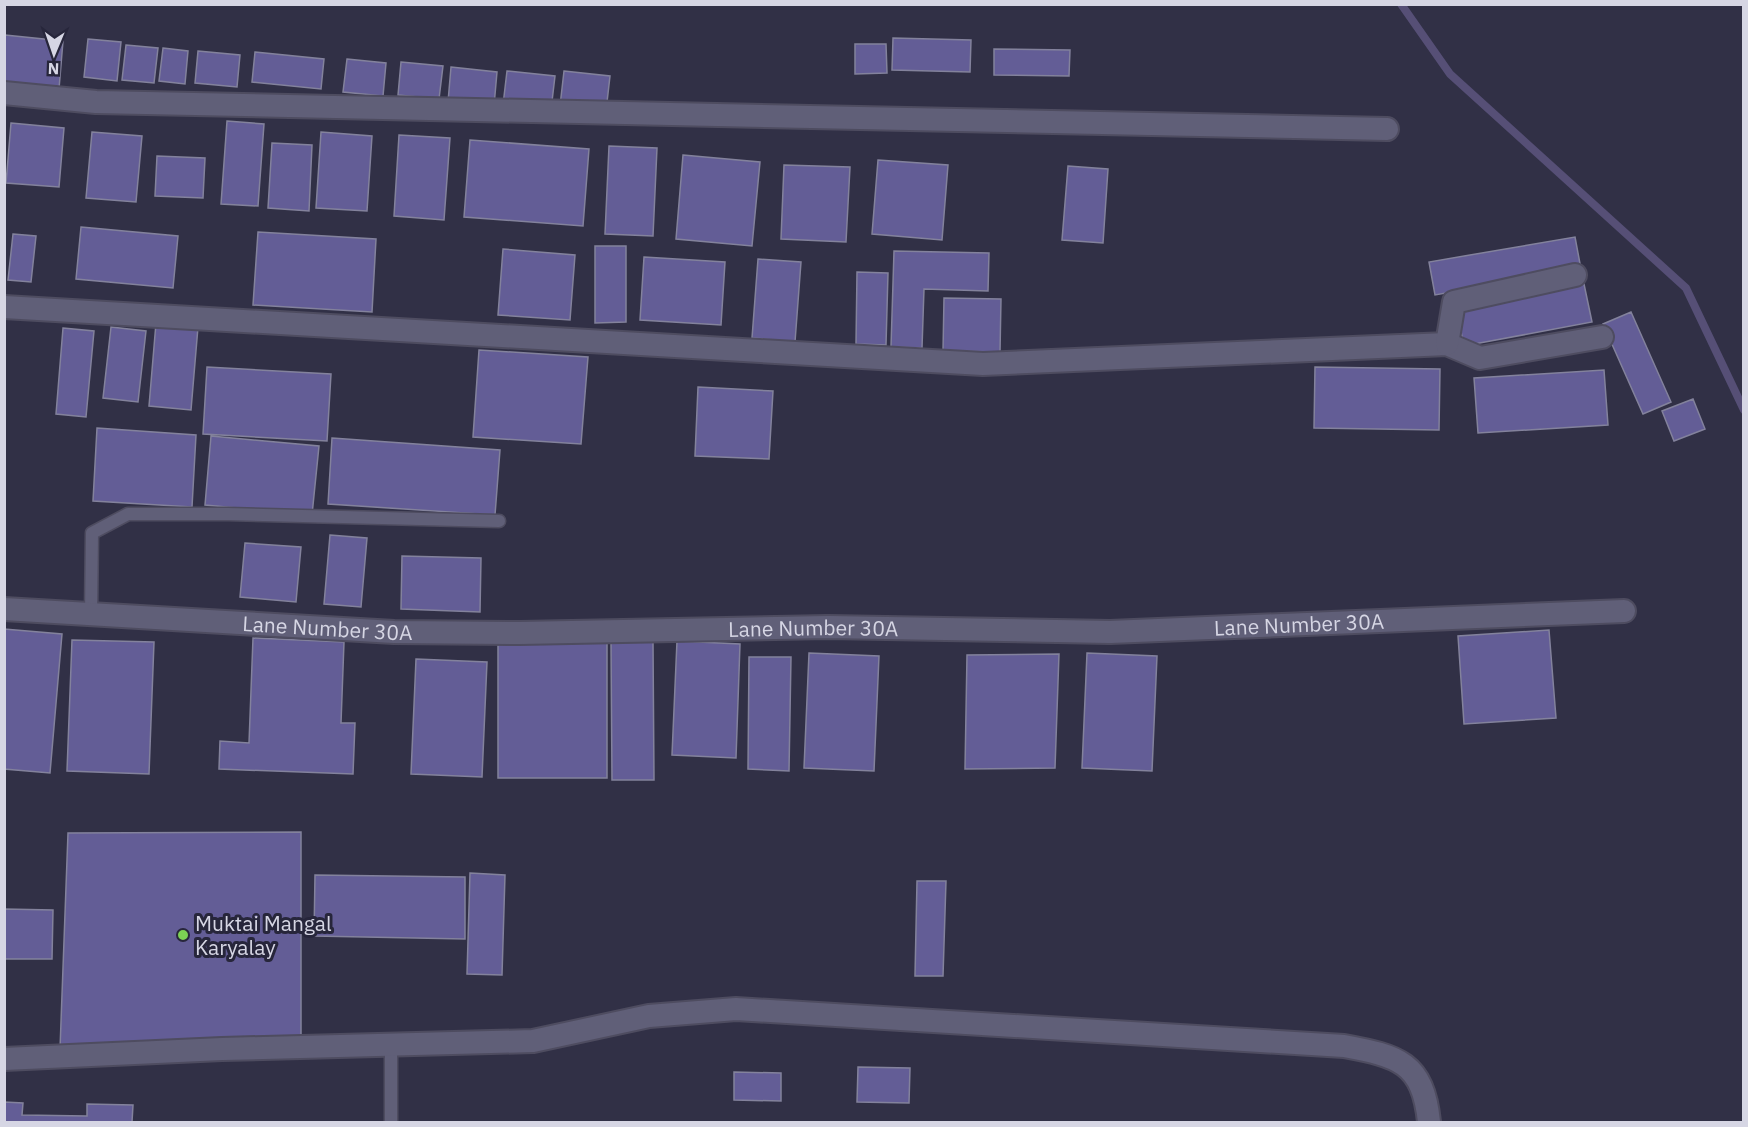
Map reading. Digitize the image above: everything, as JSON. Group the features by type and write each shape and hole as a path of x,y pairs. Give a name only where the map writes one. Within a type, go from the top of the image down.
{"street":[{"path":"4,93 96,102 1387,129"},
{"path":"1447,344 1454,302 1575,275"},
{"path":"4,306 982,364 1447,344 1480,358 1602,337"},
{"name":"Lane Number 30A","path":"4,609 394,632 520,633 828,627 1110,632 1624,611"},
{"path":"4,1059 533,1041 649,1016 736,1009 1344,1046 1388,1054 1414,1072 1426,1101 1429,1122"}],"lane":[{"path":"91,613 92,532 128,514 228,514 499,521"},
{"path":"391,1045 391,1122"}],"building":[{"path":"5,35 63,41 59,89 4,83"},
{"path":"893,38 971,40 970,72 892,70"},
{"path":"88,39 121,42 117,81 84,77"},
{"path":"855,44 886,44 887,73 855,74"},
{"path":"126,45 158,48 154,83 122,80"},
{"path":"163,48 188,51 185,84 159,81"},
{"path":"994,49 1070,50 1069,76 994,75"},
{"path":"198,51 240,55 237,87 195,83"},
{"path":"255,52 324,59 321,89 252,82"},
{"path":"347,59 386,63 383,96 343,92"},
{"path":"401,62 443,66 439,99 398,95"},
{"path":"451,67 497,72 494,106 448,102"},
{"path":"507,71 555,76 551,110 503,105"},
{"path":"564,71 610,76 606,111 560,106"},
{"path":"227,121 264,124 258,206 221,204"},
{"path":"11,123 64,128 59,187 6,183"},
{"path":"92,132 142,136 136,202 86,198"},
{"path":"321,132 372,136 367,211 316,208"},
{"path":"399,135 450,138 444,220 394,216"},
{"path":"470,140 589,149 583,226 464,217"},
{"path":"272,143 312,145 309,211 268,208"},
{"path":"609,146 657,148 653,236 605,234"},
{"path":"683,155 760,162 752,246 676,239"},
{"path":"157,156 205,158 203,198 155,196"},
{"path":"878,160 948,165 942,240 872,234"},
{"path":"784,165 850,167 846,242 781,239"},
{"path":"1068,166 1108,169 1103,243 1062,240"},
{"path":"81,227 178,236 173,288 76,279"},
{"path":"258,232 376,239 372,312 253,305"},
{"path":"13,234 36,236 31,282 8,280"},
{"path":"1575,237 1581,269 1435,295 1429,262"},
{"path":"595,246 626,246 626,322 595,323"},
{"path":"503,249 575,255 570,320 498,315"},
{"path":"894,251 989,253 988,291 924,289 922,348 891,347"},
{"path":"644,257 725,262 721,325 640,320"},
{"path":"758,259 801,262 795,342 752,338"},
{"path":"857,272 888,273 886,345 856,344"},
{"path":"1584,284 1592,322 1464,346 1456,308"},
{"path":"944,298 1001,299 1000,352 943,351"},
{"path":"1631,312 1671,402 1643,414 1603,324"},
{"path":"156,323 198,327 191,410 149,406"},
{"path":"111,327 146,331 138,402 103,398"},
{"path":"63,328 94,331 86,417 56,414"},
{"path":"479,350 588,357 581,444 473,437"},
{"path":"207,367 331,374 327,441 203,434"},
{"path":"1315,367 1440,369 1439,430 1314,428"},
{"path":"1604,370 1608,425 1478,433 1474,378"},
{"path":"698,387 773,391 769,459 695,456"},
{"path":"1693,399 1705,429 1674,441 1662,411"},
{"path":"97,428 196,435 192,507 93,501"},
{"path":"211,436 319,446 312,515 205,505"},
{"path":"332,438 500,450 495,515 328,504"},
{"path":"330,535 367,538 361,607 324,604"},
{"path":"245,543 301,547 296,602 240,597"},
{"path":"402,556 481,558 480,612 401,609"},
{"path":"4,629 62,634 50,773 4,769"},
{"path":"1549,630 1556,718 1464,724 1458,636"},
{"path":"253,638 344,642 341,723 355,723 353,774 219,769 220,741 249,743"},
{"path":"72,640 154,642 149,774 67,771"},
{"path":"677,641 740,644 736,758 672,755"},
{"path":"498,642 607,643 607,778 498,778"},
{"path":"611,642 653,642 654,780 612,780"},
{"path":"809,653 879,656 874,771 804,768"},
{"path":"1087,653 1157,656 1152,771 1082,768"},
{"path":"1059,654 1055,768 965,769 967,655"},
{"path":"749,657 791,657 789,771 748,769"},
{"path":"416,659 487,662 482,777 411,774"},
{"name":"Muktai Mangal Karyalay","path":"301,832 301,1038 60,1049 68,833"},
{"path":"470,873 505,875 502,975 467,974"},
{"path":"315,875 465,877 465,939 314,936"},
{"path":"917,881 946,881 943,976 915,976"},
{"path":"4,909 53,910 52,959 4,959"},
{"path":"858,1067 910,1068 909,1103 857,1102"},
{"path":"734,1072 781,1073 781,1101 734,1100"},
{"path":"4,1102 23,1103 22,1115 87,1116 87,1104 133,1105 132,1122 4,1122"}],"waterway":[{"path":"1401,4 1450,74 1686,288 1744,410"}],"place":[{"name":"Muktai Mangal Karyalay","path":"183,935"}]}
